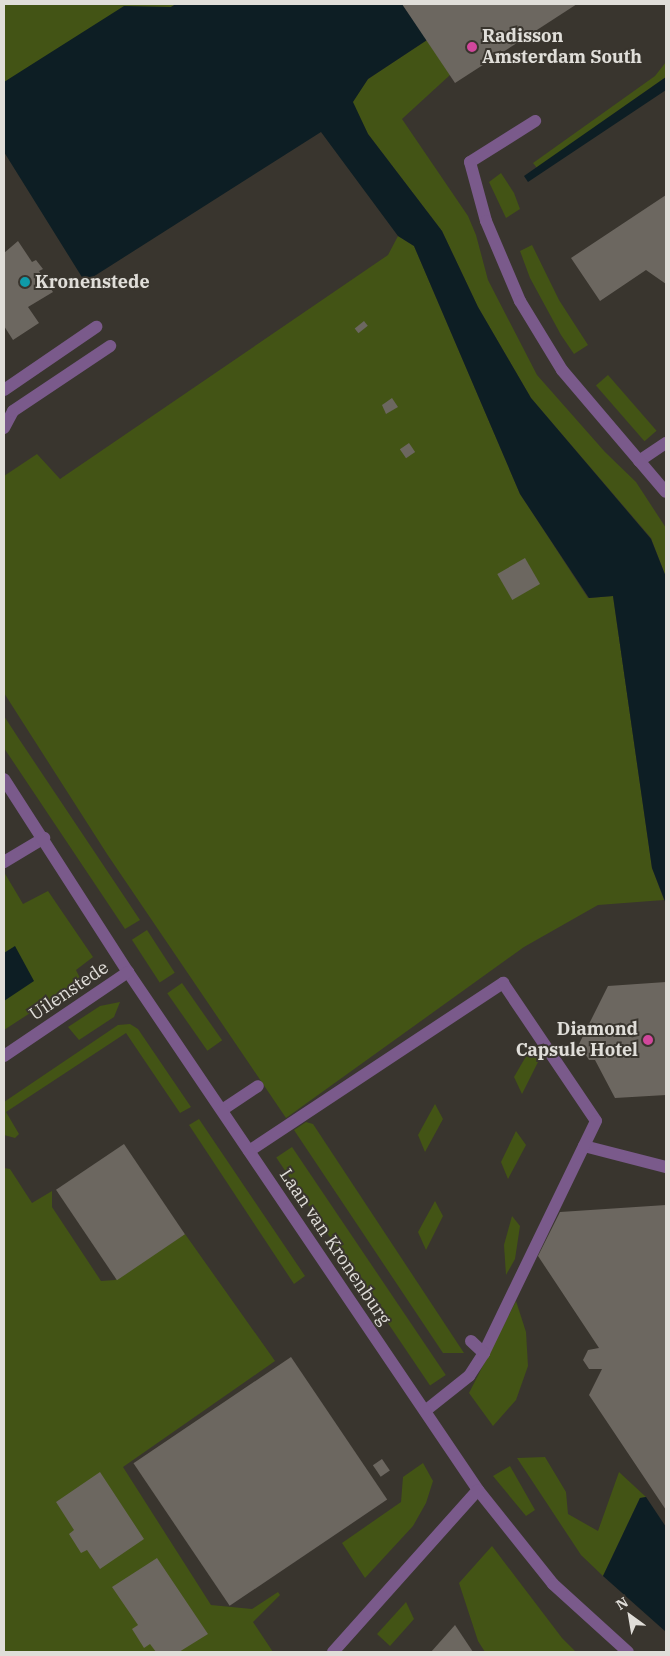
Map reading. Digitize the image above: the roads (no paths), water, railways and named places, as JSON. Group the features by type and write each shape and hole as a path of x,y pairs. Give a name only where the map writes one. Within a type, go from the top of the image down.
{"street":[{"path":"535,121 470,162 486,221 520,302 562,370 666,492"},
{"path":"4,390 96,327"},
{"path":"4,428 14,411 110,346"},
{"path":"639,461 666,443"},
{"name":"Laan van Kronenburg","path":"4,779 44,838 128,972 478,1490 553,1584 628,1652"},
{"path":"4,862 44,838"},
{"name":"Uilenstede","path":"4,1056 128,972"},
{"path":"249,1151 503,983 596,1121 484,1353 469,1376 425,1411"},
{"path":"222,1110 258,1086"},
{"path":"584,1146 666,1167"},
{"path":"471,1342 484,1353"},
{"path":"334,1652 478,1490"}],"place":[{"name":"Radisson Amsterdam South","path":"472,47"},
{"name":"Kronenstede","path":"25,282"},
{"name":"Diamond Capsule Hotel","path":"648,1040"}]}
